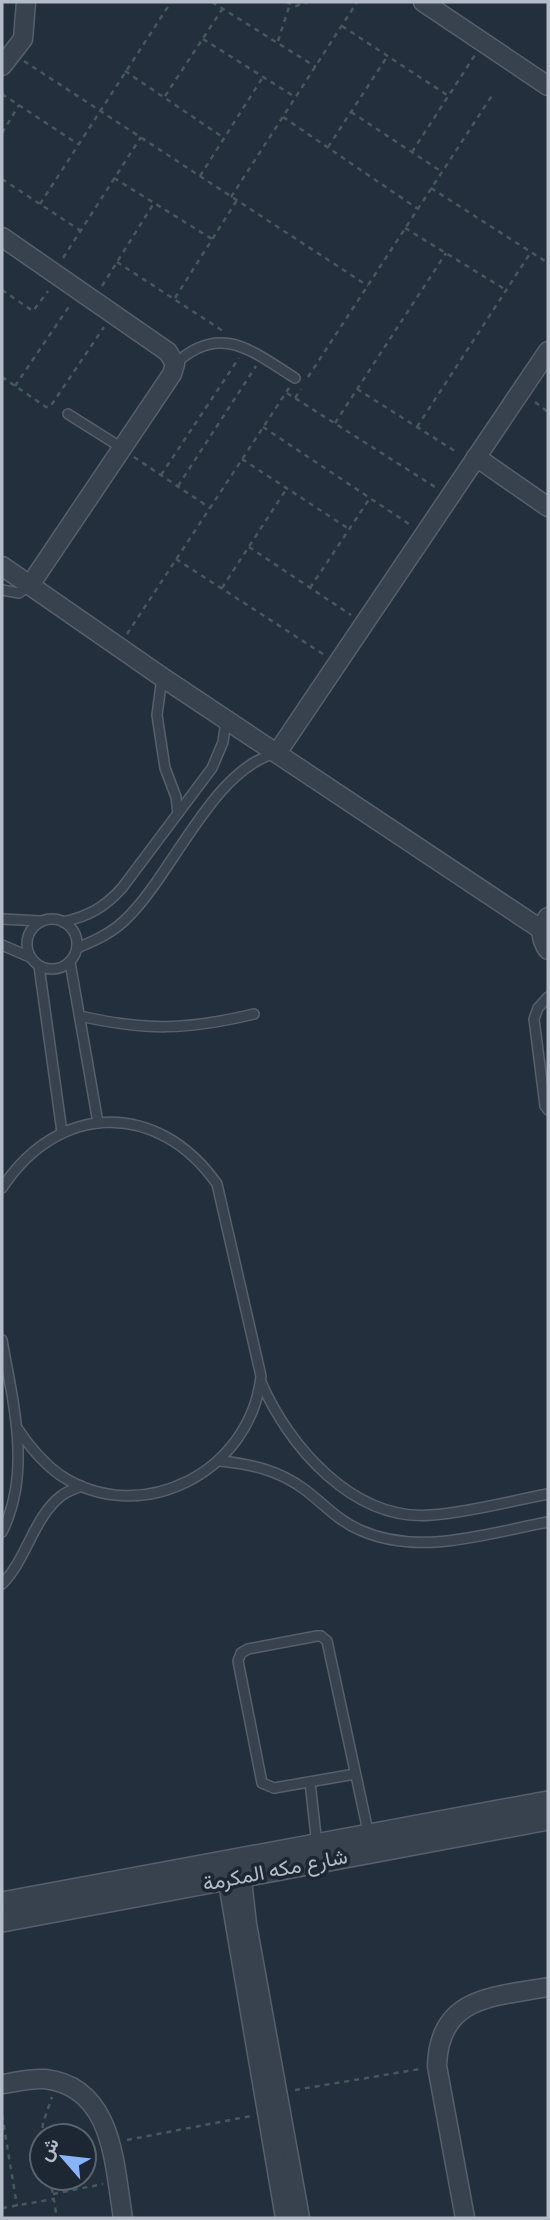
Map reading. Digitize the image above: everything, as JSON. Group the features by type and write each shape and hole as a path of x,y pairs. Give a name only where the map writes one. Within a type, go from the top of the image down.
{"street":[{"path":"7,60 23,39 26,2"},
{"path":"423,2 548,86"},
{"path":"2,237 168,352 175,364 172,374 30,585"},
{"path":"277,753 548,351"},
{"path":"474,460 548,507"},
{"path":"2,566 277,753 545,924 543,942 548,950"},
{"name":"شارع مكه المكرمة","path":"2,1922 233,1869 317,1845 548,1802"},
{"name":"شارع مكه المكرمة","path":"2,1903 548,1819"},
{"path":"233,1869 247,1924 300,2218"},
{"path":"233,1869 266,2113 285,2218"},
{"path":"465,2218 437,2066 437,2048 443,2031 453,2016 467,2005 484,1999 548,1987"},
{"path":"2,2084 43,2079 61,2082 78,2091 93,2104 103,2121 110,2144 123,2218"}],"lane":[{"path":"175,364 190,350 208,342 227,342 246,348 295,378"},
{"path":"68,414 122,449"},
{"path":"2,590 19,593 30,585"},
{"path":"162,677 157,715 165,768 176,797 178,813"},
{"path":"63,922 97,911 111,901 212,768 226,729 226,718"},
{"path":"77,947 102,937 124,921 227,784 251,764 264,756 277,753"},
{"path":"2,919 49,919 63,922 73,930 77,947 70,962 98,1123"},
{"path":"30,957 27,945 29,933 42,921"},
{"path":"2,945 30,957 39,966 55,970 70,962"},
{"path":"39,966 62,1132"},
{"path":"548,997 538,1008 534,1019 545,1106 548,1110"},
{"path":"80,1016 130,1026 181,1027 207,1025 254,1014"},
{"path":"2,1188 15,1167 36,1147 62,1132 98,1123 145,1127 167,1136 195,1156 217,1184 261,1376 256,1404 247,1424 220,1461 189,1481 154,1493 130,1496 81,1486 44,1462 17,1428"},
{"path":"2,1340 17,1428 18,1473 15,1497 2,1532"},
{"path":"261,1382 270,1404 294,1438 344,1489 371,1504 400,1513 431,1516 548,1494"},
{"path":"220,1461 250,1464 279,1474 359,1530 395,1541 432,1544 548,1522"},
{"path":"2,1584 23,1557 46,1510 62,1495 81,1486"},
{"path":"355,1774 274,1788 260,1781 238,1661 244,1650 317,1636 325,1638 369,1836"},
{"path":"310,1782 317,1845"}],"path":[{"path":"40,204 171,2"},
{"path":"212,2 316,67"},
{"path":"277,43 288,3 302,5 308,2"},
{"path":"232,197 357,2"},
{"path":"164,97 223,8"},
{"path":"342,26 448,96"},
{"path":"203,39 296,97"},
{"path":"412,152 483,42"},
{"path":"328,147 388,56"},
{"path":"7,60 99,110 368,286"},
{"path":"125,71 224,138"},
{"path":"200,176 263,77"},
{"path":"2,94 78,144"},
{"path":"295,398 493,94"},
{"path":"2,133 19,105"},
{"path":"351,112 442,172"},
{"path":"283,117 418,209"},
{"path":"2,289 33,311 141,137"},
{"path":"114,178 212,239"},
{"path":"2,179 81,231"},
{"path":"431,188 548,263"},
{"path":"175,298 237,200"},
{"path":"15,386 86,296 117,262 154,203"},
{"path":"405,228 506,290"},
{"path":"417,427 531,252"},
{"path":"335,423 446,253"},
{"path":"117,262 221,329 227,342"},
{"path":"2,377 46,407 50,407 113,314"},
{"path":"161,475 246,348"},
{"path":"178,486 261,357"},
{"path":"119,646 295,378"},
{"path":"358,389 474,460"},
{"path":"286,392 450,496"},
{"path":"263,427 424,534"},
{"path":"122,449 210,508"},
{"path":"242,459 349,529"},
{"path":"222,588 287,488"},
{"path":"310,587 370,498"},
{"path":"249,547 364,623"},
{"path":"176,559 337,663"},
{"path":"277,2093 437,2066"},
{"path":"45,2122 47,2109 61,2082"},
{"path":"110,2144 266,2113"},
{"path":"2,2115 17,2206"},
{"path":"57,2218 53,2194 116,2181"},
{"path":"2,2208 54,2199"}]}
